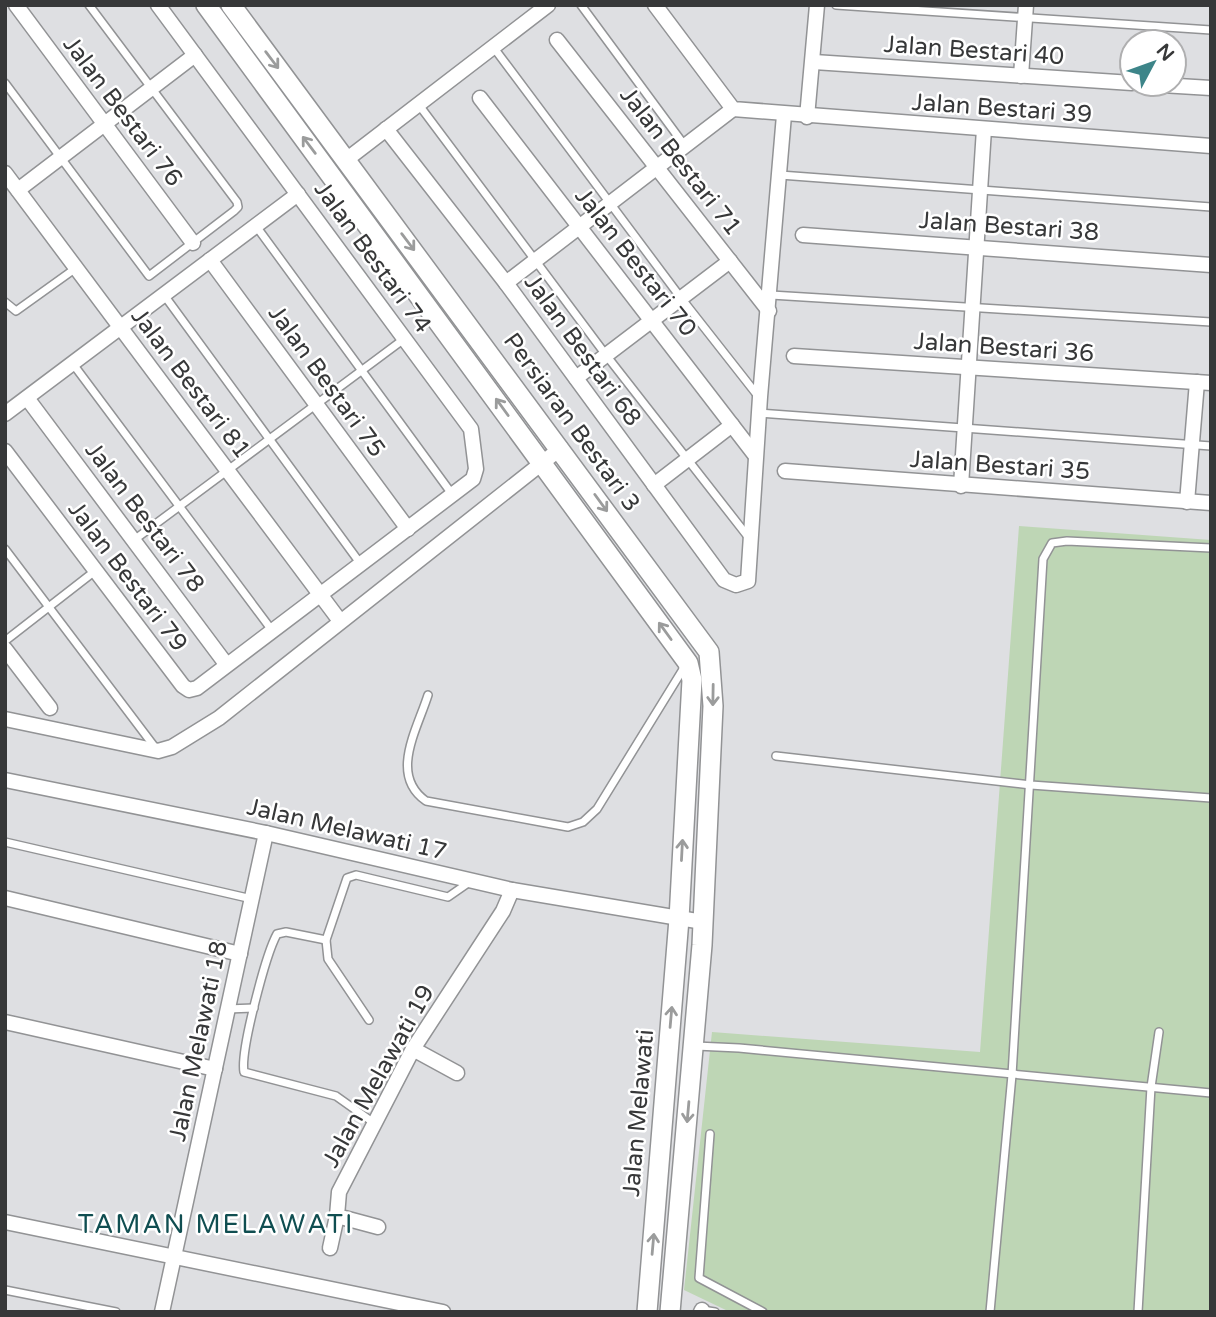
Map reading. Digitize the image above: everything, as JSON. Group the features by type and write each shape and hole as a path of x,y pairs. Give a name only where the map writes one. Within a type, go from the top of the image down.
{"street":[{"name":"Jalan Bestari 76","path":"16,5 193,243"},
{"name":"Jalan Bestari 74","path":"158,5 471,429 474,438 476,469 473,479 319,593"},
{"name":"Persiaran Bestari 3","path":"206,5 688,663"},
{"name":"Persiaran Bestari 3","path":"231,5 561,448 709,652 713,706 704,922"},
{"path":"346,160 548,5"},
{"path":"506,283 537,262 733,109 655,5"},
{"path":"807,117 817,5"},
{"path":"1021,76 1025,12"},
{"name":"Jalan Bestari 71","path":"557,40 769,311"},
{"path":"18,190 195,55"},
{"name":"Jalan Bestari 40","path":"814,62 1118,82"},
{"path":"1188,87 1211,88"},
{"name":"Jalan Bestari 70","path":"480,98 755,455"},
{"name":"Jalan Bestari 39","path":"733,109 787,116 1211,146"},
{"path":"750,540 760,397 787,116"},
{"name":"Jalan Bestari 68","path":"386,129 506,283 724,580 736,585 748,581 750,540"},
{"path":"961,486 984,129"},
{"name":"Jalan Bestari 81","path":"5,173 340,621"},
{"path":"5,414 298,194"},
{"name":"Jalan Bestari 38","path":"803,235 1211,265"},
{"name":"Jalan Bestari 75","path":"210,260 408,529"},
{"path":"576,378 730,261"},
{"name":"Jalan Bestari 36","path":"794,356 1204,383"},
{"path":"1187,502 1192,444 1204,383"},
{"name":"Jalan Bestari 78","path":"27,398 226,664"},
{"path":"654,485 732,425"},
{"path":"5,719 158,751 172,747 219,718 561,448"},
{"name":"Jalan Bestari 79","path":"5,451 183,686 189,690 197,688 319,593"},
{"name":"Jalan Bestari 35","path":"785,471 1211,503"},
{"path":"5,649 50,708"},
{"path":"679,919 692,680 688,663"},
{"name":"Jalan Melawati 17","path":"5,780 266,833 512,890 704,922"},
{"name":"Jalan Melawati 18","path":"162,1312 266,833"},
{"name":"Jalan Melawati 19","path":"330,1248 339,1192 413,1049 503,912 512,890"},
{"path":"5,898 240,954"},
{"name":"Jalan Melawati","path":"647,1312 679,919"},
{"name":"Jalan Melawati","path":"670,1312 704,922"},
{"path":"5,1022 215,1069"},
{"path":"413,1049 457,1073"},
{"path":"337,1216 378,1227"},
{"path":"5,1222 411,1308 443,1312"}],"lane":[{"path":"5,83 149,276 238,207 89,5"},
{"path":"581,5 685,146"},
{"path":"836,5 1025,12 1211,30"},
{"path":"494,48 681,298 760,397"},
{"path":"419,104 606,355 750,540"},
{"path":"780,175 1211,207"},
{"path":"256,226 453,494"},
{"path":"5,302 10,308 20,309 77,268"},
{"path":"164,295 360,564"},
{"path":"771,295 1211,322"},
{"path":"134,540 404,338"},
{"path":"72,364 271,629"},
{"path":"759,413 1211,446"},
{"path":"990,1312 1012,1075 1043,559 1052,543 1067,541 1211,548"},
{"path":"5,549 158,751"},
{"path":"5,641 95,570"},
{"path":"428,695 407,761 407,777 413,792 426,801 568,827 583,822 597,809 688,663"},
{"path":"776,756 1031,785 1211,798"},
{"path":"5,842 252,899"},
{"path":"369,1020 328,959 326,940 345,882 351,875 448,897 471,881"},
{"path":"326,940 286,932 277,934 254,1008 242,1062 244,1072 336,1096 374,1124"},
{"path":"227,1009 254,1008"},
{"path":"1138,1312 1152,1087 1159,1032"},
{"path":"694,1046 1211,1093"},
{"path":"710,1135 699,1278 763,1312"},
{"path":"5,1290 116,1312"}],"green space":[{"path":"1019,526 1211,540 1211,1312 730,1312 684,1290 712,1032 980,1052"}],"district":[{"name":"TAMAN MELAWATI","path":"216,1224"}]}
